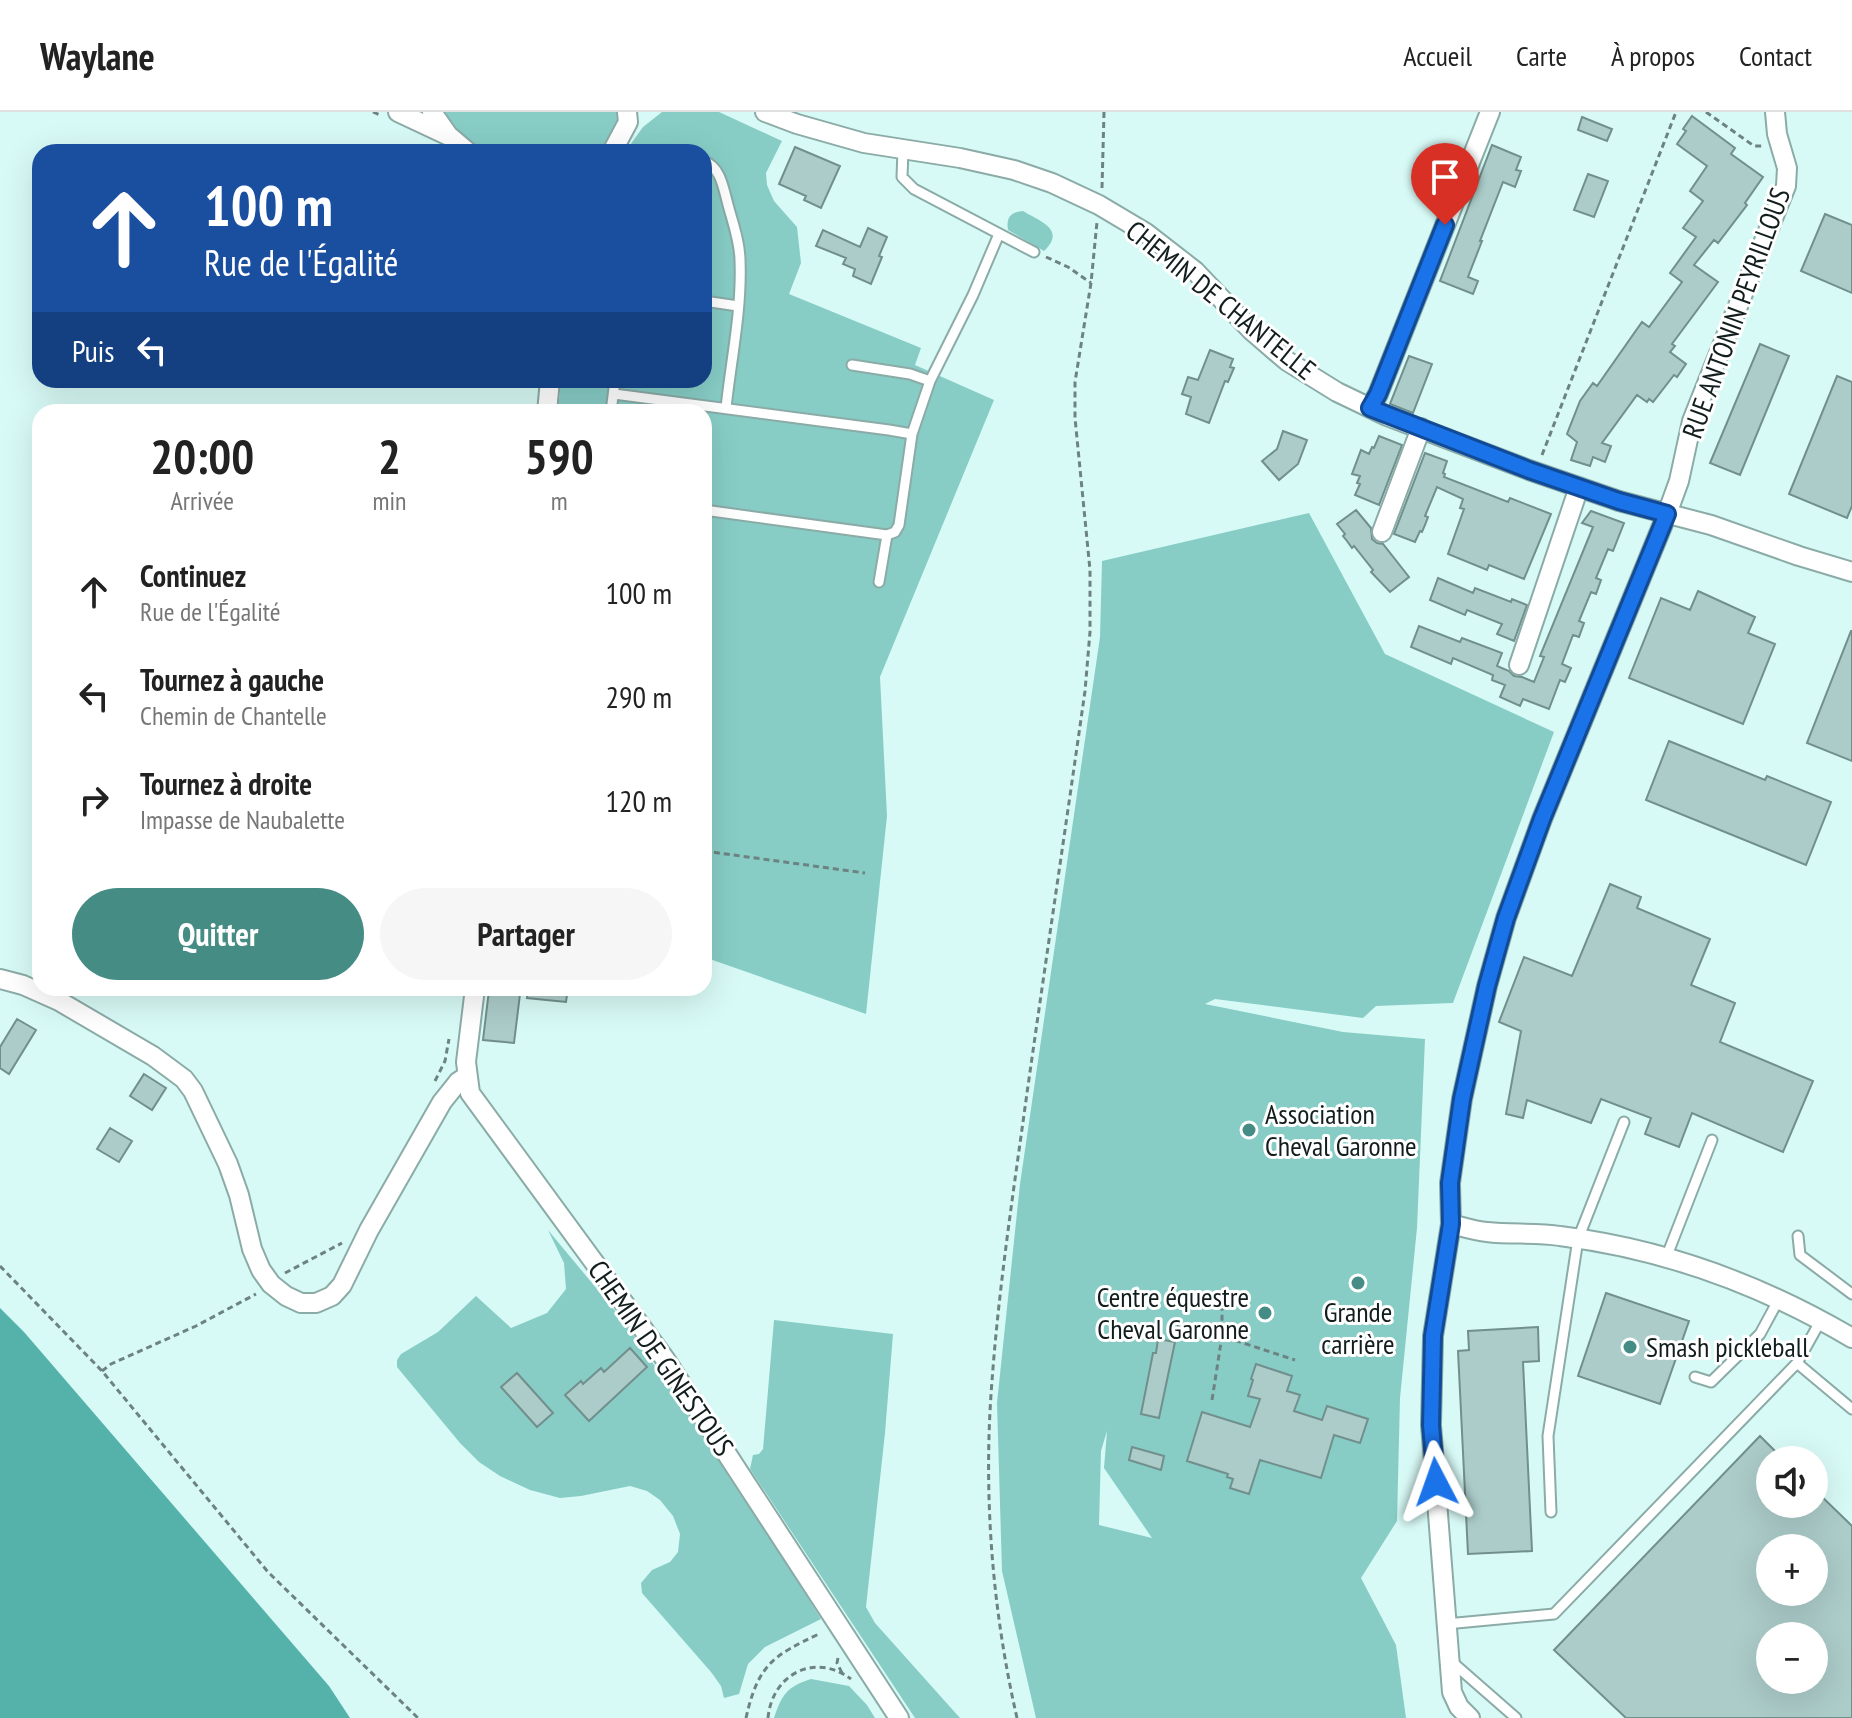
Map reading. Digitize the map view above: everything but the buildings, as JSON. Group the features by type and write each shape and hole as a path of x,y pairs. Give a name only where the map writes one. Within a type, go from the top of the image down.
{"street":[{"path":"399,112 448,135"},
{"path":"432,112 459,144"},
{"name":"CHEMIN DE CHANTELLE","path":"765,112 820,132 903,150 960,158 1014,170 1052,183 1099,205 1146,233 1195,271 1252,331 1287,361 1337,392 1370,408 1535,472 1711,525 1852,572"},
{"path":"1370,408 1490,112"},
{"name":"RUE ANTONIN PEYRILLOUS","path":"1470,1718 1459,1707 1452,1692 1431,1425 1433,1336 1451,1224 1450,1183 1462,1099 1506,918 1542,819 1667,514 1679,481 1692,421 1786,186 1787,168 1777,134 1775,112"},
{"path":"616,144 630,115"},
{"path":"1382,532 1421,428"},
{"path":"1519,665 1579,487"},
{"path":"0,979 32,989"},
{"path":"48,996 153,1056 184,1079 193,1091 228,1164 261,1270 271,1284 301,1303 316,1303 332,1296 342,1285 369,1230 442,1102 467,1076"},
{"name":"CHEMIN DE GINESTOUS","path":"474,996 466,1062 470,1093 665,1359 899,1718"},
{"path":"1451,1224 1485,1232 1558,1235 1696,1266 1779,1299 1852,1338"}],"lane":[{"path":"903,150 902,177 914,189 1034,252"},
{"path":"712,164 718,172 740,260 726,408"},
{"path":"712,511 887,535 895,532 899,525 912,434 930,381 999,234"},
{"path":"712,302 738,306"},
{"path":"852,365 910,374 930,381"},
{"path":"612,404 614,388"},
{"path":"614,394 694,404"},
{"path":"712,406 912,434"},
{"path":"879,582 887,535"},
{"path":"1551,1512 1548,1436 1578,1239 1624,1122"},
{"path":"1666,1258 1712,1140"},
{"path":"1798,1236 1800,1255 1852,1294"},
{"path":"1695,1377 1711,1382 1760,1334 1779,1299"},
{"path":"1446,1624 1554,1614 1797,1363 1821,1320"},
{"path":"1797,1363 1852,1409"},
{"path":"1449,1660 1516,1718"}],"path":[{"path":"1100,195 1104,112"},
{"path":"1535,472 1676,112"},
{"path":"1706,112 1754,146 1781,147"},
{"path":"1017,1718 1000,1632 990,1516 992,1381 1010,1212 1085,691 1090,632 1090,570 1075,418 1075,382 1099,215"},
{"path":"1034,252 1068,267 1091,283"},
{"path":"712,852 865,873"},
{"path":"432,1086 445,1061 450,1034"},
{"path":"102,1371 232,1308 275,1279 344,1242"},
{"path":"0,1266 102,1371 268,1572 418,1718"},
{"path":"1212,1400 1222,1336 1222,1293 1225,1287"},
{"path":"1177,1326 1222,1336 1295,1360"},
{"path":"746,1718 751,1694 761,1674 775,1657 824,1631"},
{"path":"768,1718 776,1692 786,1678 802,1669 821,1668 842,1673 856,1682"}],"shaded area":[{"path":"440,112 621,112 621,121 609,144 468,144"},
{"path":"662,112 719,112 782,141 766,173 774,201 797,227 801,263 789,294 921,348 915,365 994,400 880,677 887,816 866,1014 712,960 712,404 559,404 560,388 712,388 712,144 631,144 643,127"},
{"path":"1023,211 1052,231 1053,237 1044,251 1008,230 1010,216"},
{"path":"1309,513 1385,654 1554,732 1453,1003 1376,1006 1363,1018 1215,999 1205,1004 1343,1032 1425,1039 1417,1228 1400,1398 1397,1521 1361,1578 1396,1645 1406,1718 1036,1718 1002,1571 997,1403 1020,1184 1100,637 1102,561","holes":["1107,1431 1104,1468 1152,1538 1099,1525 1101,1451"]},
{"path":"548,1230 626,1324 750,1505 821,1619 765,1647 748,1664 739,1694 724,1698 721,1686 711,1672 642,1593 641,1583 652,1570 670,1562 678,1552 680,1534 673,1516 660,1500 647,1491 630,1486 560,1498 530,1490 500,1476 479,1462 460,1443 397,1367 401,1354 438,1332 476,1296 511,1328 547,1313 566,1289 564,1263"},
{"path":"0,1308 329,1686 350,1718 0,1718"},
{"path":"774,1320 893,1334 866,1607 875,1623 960,1718 915,1718 750,1469 753,1455 763,1449"},
{"path":"811,1679 849,1686 875,1718 774,1718 786,1693"}],"place":[{"name":"Association Cheval Garonne","path":"1249,1130"},
{"name":"Grande carrière","path":"1358,1283"},
{"name":"Centre équestre Cheval Garonne","path":"1265,1313"},
{"name":"Smash pickleball","path":"1630,1347"}],"route":[{"path":"1436,1482 1431,1425 1433,1336 1451,1224 1450,1183 1462,1099 1487,986 1506,918 1542,819 1667,514 1529,470 1370,408 1445,225"}]}
